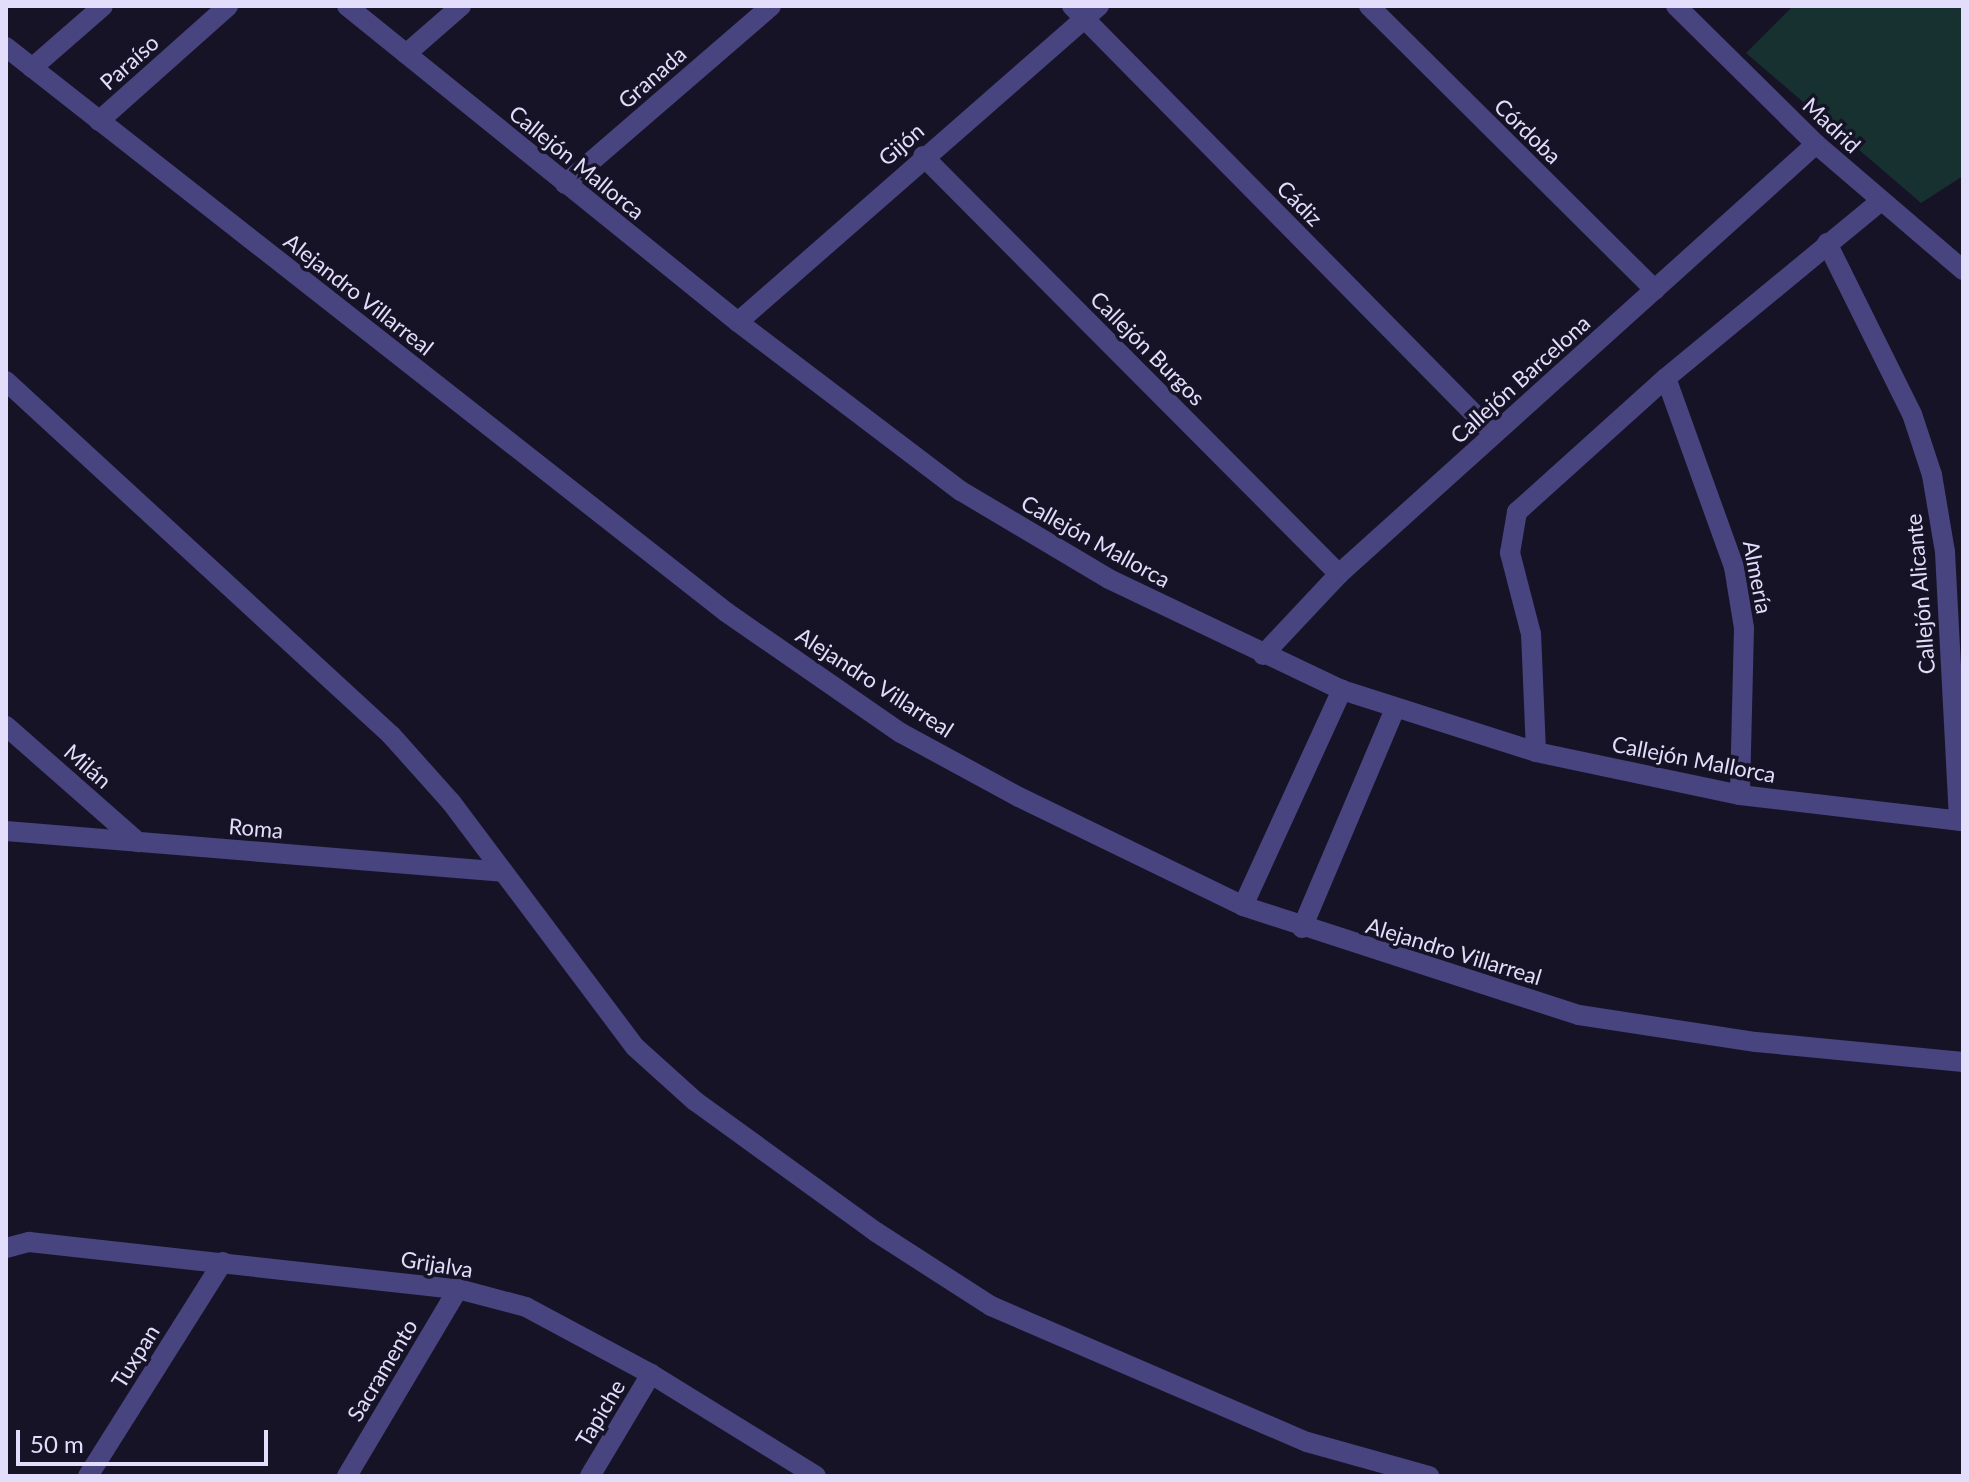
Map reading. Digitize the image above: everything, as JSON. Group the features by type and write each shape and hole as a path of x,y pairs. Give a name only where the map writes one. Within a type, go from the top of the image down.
{"street":[{"path":"32,68 103,6"},
{"name":"Paraíso","path":"99,121 228,6"},
{"name":"Callejón Mallorca","path":"347,6 738,322 961,491 1109,579 1342,690 1536,752 1740,795 1961,821"},
{"path":"406,54 461,6"},
{"name":"Granada","path":"565,184 771,6"},
{"name":"Córdoba","path":"1369,6 1655,290"},
{"name":"Madrid","path":"1676,6 1816,144 1963,270"},
{"name":"Gijón","path":"738,322 1085,10"},
{"name":"Cádiz","path":"1085,10 1494,434"},
{"name":"Alejandro Villarreal","path":"6,47 726,612 901,733 1243,906 1302,928 1579,1015 1756,1042 1963,1062"},
{"name":"Callejón Barcelona","path":"1263,655 1339,574 1816,144"},
{"name":"Callejón Burgos","path":"923,156 1339,574"},
{"path":"1536,752 1531,634 1510,553 1511,528 1529,497 1666,378 1881,201"},
{"name":"Callejón Alicante","path":"1827,243 1912,414 1932,475 1945,552 1961,821"},
{"name":"Almería","path":"1666,378 1734,567 1744,628 1740,795"},
{"path":"6,381 391,735 502,872 635,1047 695,1101 876,1232 991,1306 1122,1367 1307,1442 1429,1476"},
{"path":"1243,906 1342,690"},
{"path":"1302,928 1395,709"},
{"name":"Milán","path":"6,726 138,842"},
{"name":"Roma","path":"6,831 502,872"},
{"name":"Grijalva","path":"6,1248 29,1242 223,1262 458,1289 526,1307 651,1374 816,1476"},
{"name":"Tuxpan","path":"88,1476 223,1262"},
{"name":"Sacramento","path":"347,1476 458,1289"},
{"name":"Tapiche","path":"590,1476 651,1374"}],"green space":[{"path":"1793,6 1963,6 1963,176 1921,203 1746,53"}]}
